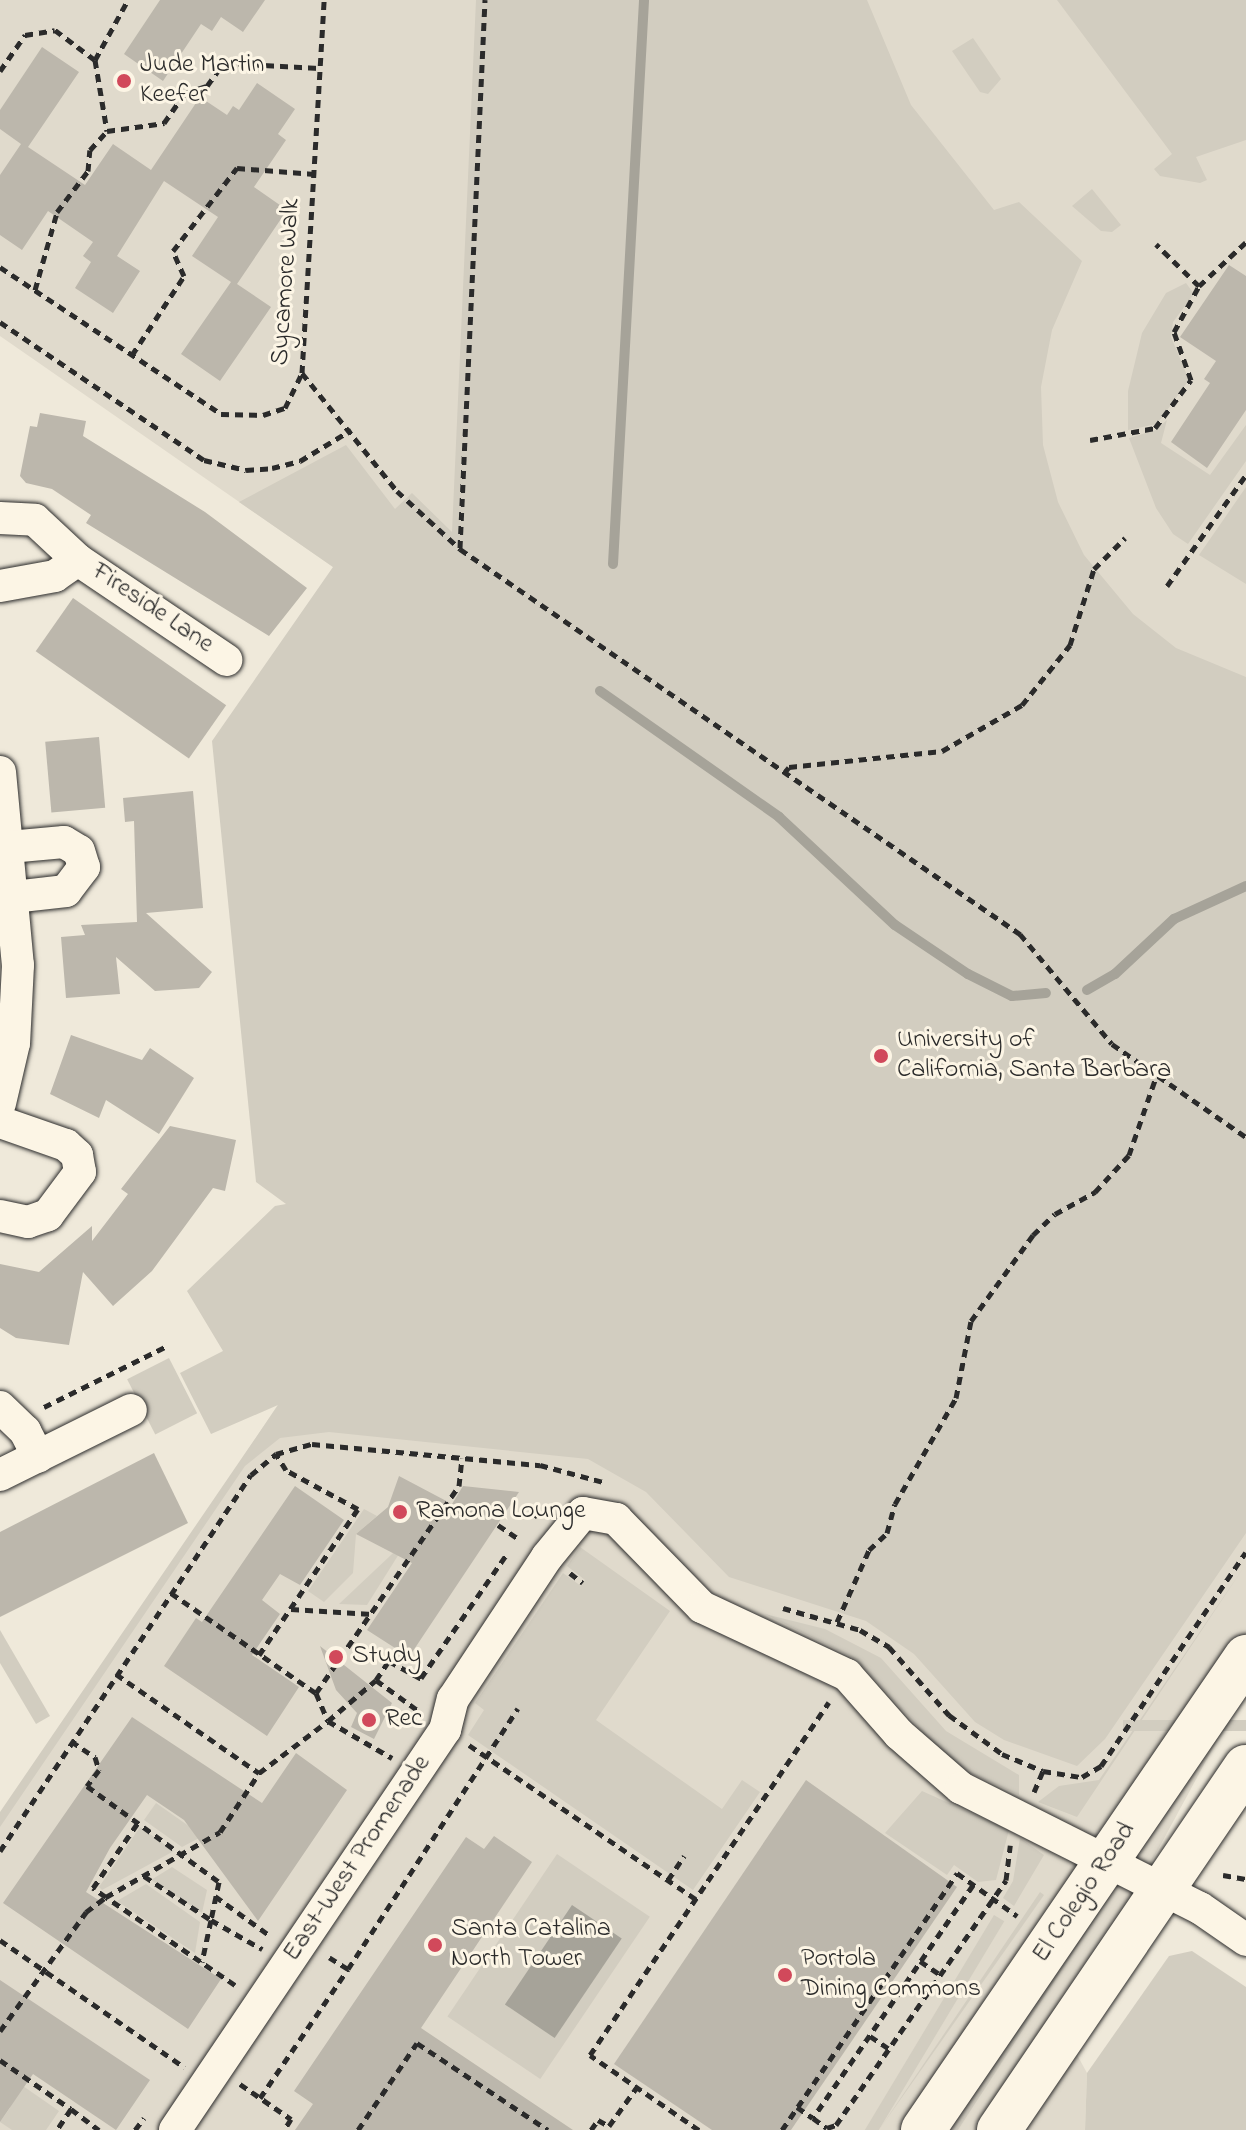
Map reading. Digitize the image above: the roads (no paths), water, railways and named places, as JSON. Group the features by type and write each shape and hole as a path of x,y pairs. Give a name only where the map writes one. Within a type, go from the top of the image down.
{"main road":[{"name":"El Colegio Road","path":"923,2130 1246,1657"},
{"path":"999,2130 1246,1767"}],"street":[{"name":"Fireside Lane","path":"0,518 35,520 78,560 226,660"},
{"name":"Fireside Lane","path":"0,586 55,576 78,560"},
{"path":"0,772 14,897 7,1042 0,1103"},
{"path":"9,847 64,842 79,851 84,867 66,891 14,897"},
{"path":"0,1122 66,1145 77,1155 80,1172 48,1215 28,1222 0,1216"},
{"path":"0,1407 25,1431 38,1457"},
{"path":"0,1475 131,1410"},
{"name":"East-West Promenade","path":"175,2130 445,1730 453,1699 547,1557 583,1513 592,1512 627,1528 702,1607 847,1675 899,1734 961,1788 1107,1861"},
{"path":"1107,1861 1163,1890 1246,1940"}],"waterway":[{"path":"613,564 644,0"},
{"path":"600,691 779,817 895,925 968,974 1012,996 1046,993"},
{"path":"1087,990 1115,974 1174,919 1246,886"}],"place":[{"name":"Jude Martin Keefer","path":"124,81"},
{"name":"University of California, Santa Barbara","path":"881,1056"},
{"name":"Ramona Lounge","path":"400,1512"},
{"name":"Study","path":"336,1657"},
{"name":"Rec","path":"369,1720"},
{"name":"Santa Catalina North Tower","path":"435,1945"},
{"name":"Portola Dining Commons","path":"785,1975"}]}
